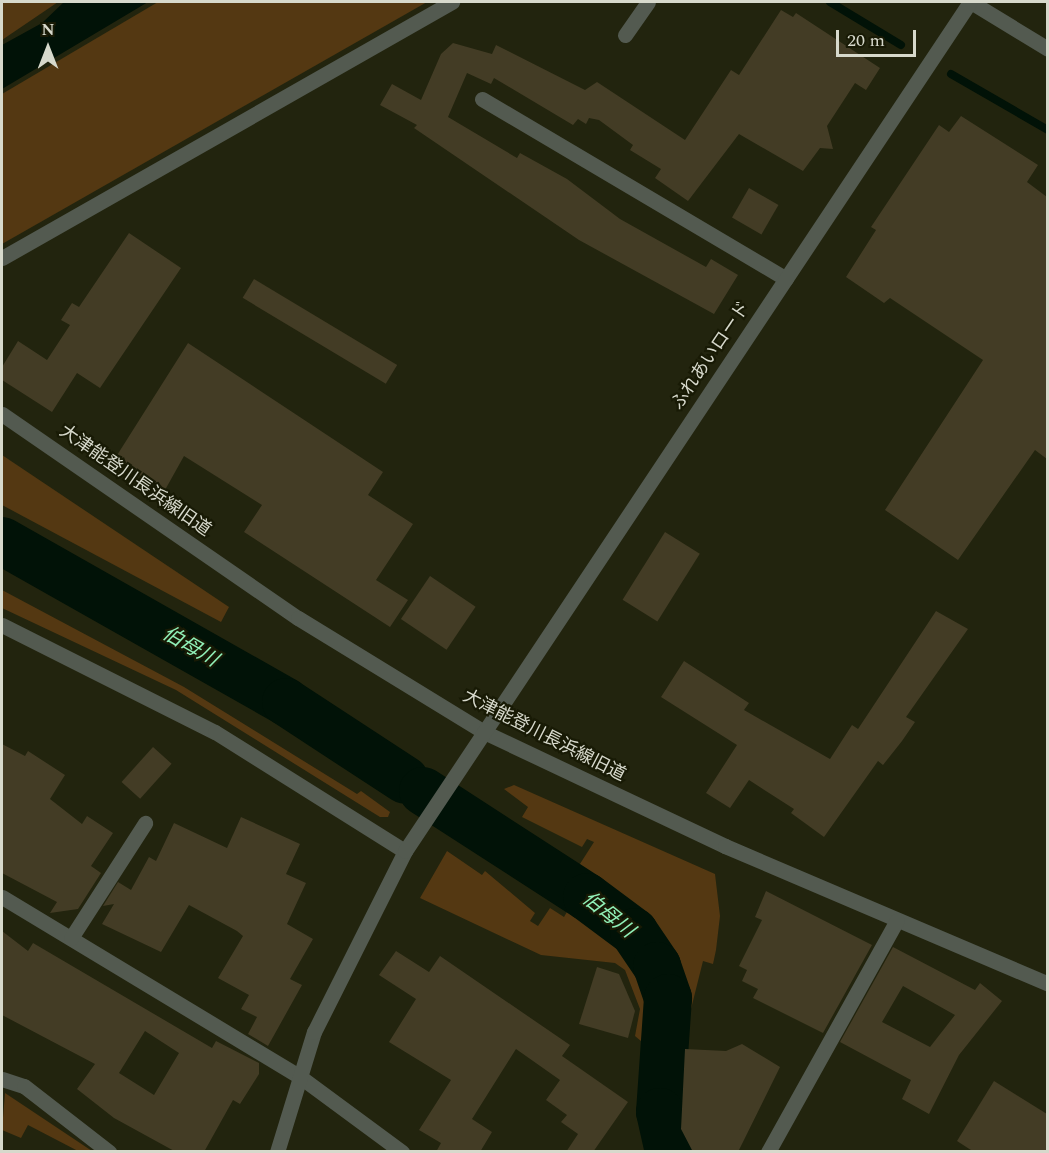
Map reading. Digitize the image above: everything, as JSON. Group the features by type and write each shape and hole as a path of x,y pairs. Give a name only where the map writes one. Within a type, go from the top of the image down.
{"street":[{"path":"2,258 452,2"},
{"path":"625,35 648,2"},
{"path":"970,2 1047,49"},
{"name":"ふれあいロード","path":"277,1152 299,1076 336,983 405,851 970,2"},
{"path":"482,99 786,279"},
{"name":"大津能登川長浜線旧道","path":"2,414 298,618 484,732 897,920 1047,984"},
{"path":"2,625 215,732 405,851"},
{"path":"71,938 145,823"},
{"path":"2,897 299,1076 402,1152"},
{"path":"768,1152 897,920"},
{"path":"2,1079 24,1086 109,1152"}],"shaded area":[{"path":"2,2 58,2 2,40"},
{"path":"64,2 148,2 2,89 2,45 42,23"},
{"path":"158,2 427,2 2,244 2,94"},
{"path":"2,455 229,607 221,622 2,505"},
{"path":"2,590 184,687 357,794 361,791 390,812 388,817 380,817 176,690 2,608"},
{"path":"514,785 715,874 720,916 716,950 713,964 703,961 690,1013 681,968 663,936 636,908 578,867 594,842 587,839 582,847 522,817 528,807 504,789"},
{"path":"447,851 482,875 485,871 535,913 530,921 538,926 550,908 564,917 568,910 619,947 644,983 648,1047 635,1036 640,1009 625,970 615,963 541,955 420,898"},
{"path":"5,1093 92,1151 78,1151 28,1125 21,1138 2,1130"}],"building":[{"path":"781,10 793,17 796,13 880,68 866,90 855,83 827,126 833,149 820,148 803,171 739,134 688,201 655,178 661,169 630,150 633,145 599,120 589,118 586,124 578,119 573,125 494,78 491,84 467,73 448,117 517,158 520,153 567,179 620,219 706,267 711,259 738,275 714,314 579,240 414,128 417,125 380,105 392,84 421,100 441,54 453,43 492,54 496,45 585,90 597,82 685,140 731,70 739,75"},
{"path":"961,116 1038,165 1027,182 1047,197 1047,459 1035,450 958,560 885,510 983,360 890,298 884,303 846,277 876,230 871,227 939,125 949,132"},
{"path":"749,188 778,205 761,234 732,217"},
{"path":"129,233 181,268 100,388 77,373 52,412 2,380 2,367 18,341 47,360 70,325 61,320 72,303 79,307"},
{"path":"254,279 397,365 386,384 243,298"},
{"path":"188,343 383,472 368,495 413,524 376,580 408,600 390,627 244,532 262,505 184,456 165,490 114,460"},
{"path":"665,532 700,554 657,622 623,600"},
{"path":"430,576 476,607 447,650 401,619"},
{"path":"936,611 968,629 906,717 915,722 902,741 883,765 878,761 824,837 791,813 794,809 749,780 730,808 706,793 737,745 661,697 684,661 749,703 744,710 830,759 852,725 858,729"},
{"path":"2,744 25,756 28,751 65,775 50,799 82,824 87,816 113,833 91,866 101,873 78,909 50,913 57,902 2,873"},
{"path":"153,747 172,764 140,799 122,782"},
{"path":"241,817 300,844 286,874 306,883 287,924 313,939 290,979 302,985 268,1046 248,1034 257,1017 241,1009 249,995 218,978 243,936 237,931 189,905 161,952 102,924 114,904 103,906 118,882 131,890 149,857 156,861 174,823 227,848"},
{"path":"766,891 872,945 823,1033 753,998 758,989 742,981 747,970 739,966 762,920 755,917"},
{"path":"2,931 28,951 33,943 212,1048 216,1041 259,1063 259,1074 240,1104 233,1100 204,1152 176,1152 114,1118 77,1089 95,1064 2,1015","holes":["145,1031 179,1053 154,1095 119,1073"]},
{"path":"893,947 975,990 980,983 1002,1001 959,1055 929,1114 902,1099 911,1080 840,1042","holes":["903,986 955,1015 930,1047 882,1022"]},
{"path":"396,951 429,972 440,956 570,1045 562,1056 628,1102 593,1152 566,1152 578,1134 561,1122 567,1115 546,1100 560,1080 516,1049 472,1119 492,1132 480,1152 436,1152 441,1143 419,1130 451,1080 389,1042 416,999 379,975"},
{"path":"597,967 619,974 635,1011 628,1038 579,1024"},
{"path":"742,1044 780,1067 738,1152 693,1152 681,1129 685,1049 726,1051"},
{"path":"994,1081 1047,1114 1047,1152 974,1152 957,1141"}],"waterway":[{"path":"830,2 901,45"},
{"path":"951,74 1048,130"},
{"name":"伯母川","path":"2,541 286,702 405,780"},
{"name":"伯母川","path":"423,791 587,897 634,932 657,966 668,998 660,1112 669,1152"}]}
